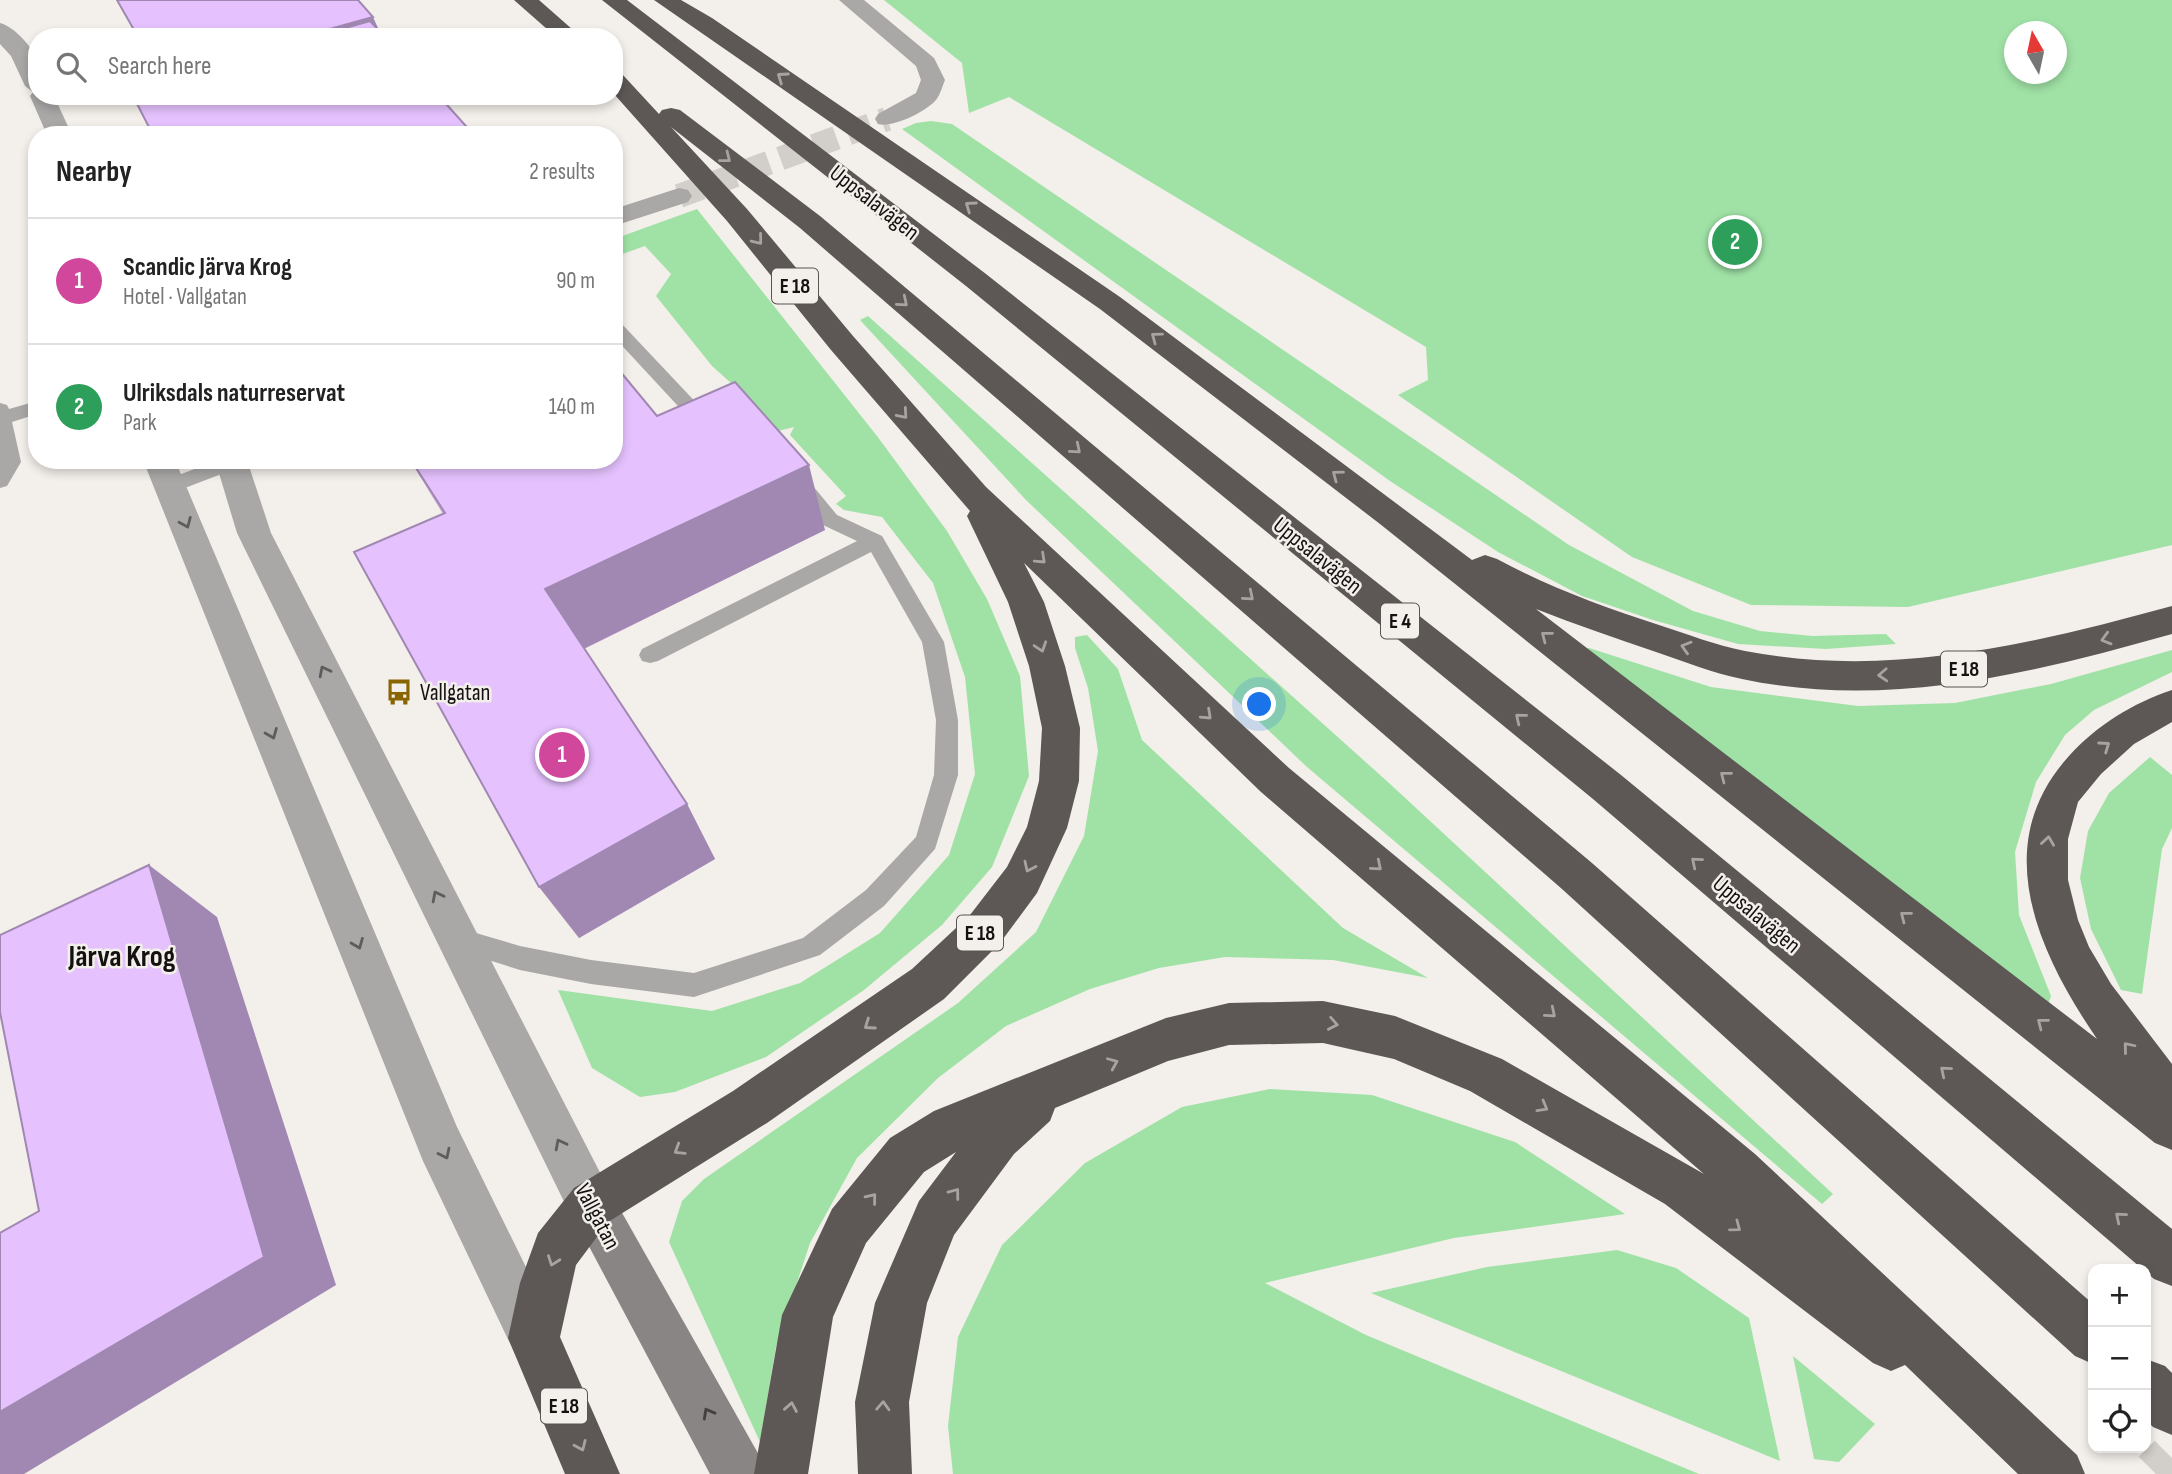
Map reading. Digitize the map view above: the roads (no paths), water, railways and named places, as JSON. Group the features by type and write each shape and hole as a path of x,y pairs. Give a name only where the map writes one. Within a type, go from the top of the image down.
{"highway":[{"path":"525,0 559,28"},
{"name":"Uppsalavägen","path":"613,0 976,280 1606,787 2172,1261"},
{"path":"665,0 716,31 1110,303 1392,516 2172,1126"},
{"path":"623,78 810,222 1577,876 2088,1334"},
{"name":"E 18","path":"593,1474 534,1338 545,1283 556,1251 591,1205 750,1107 928,984 985,929 1022,880 1046,828 1059,781 1061,728 1047,666 1026,602 974,495 842,343 737,215 623,89"},
{"path":"974,495 1275,780 1738,1171 2051,1467"},
{"name":"E 18","path":"1392,516 1497,575 1595,619 1752,667 1836,678 1952,672 2077,647 2172,620"},
{"path":"2172,705 2098,750 2059,796 2046,841 2047,889 2073,962 2115,1031 2172,1100"},
{"path":"781,1474 807,1315 849,1226 907,1155 951,1128 1166,1040 1230,1024 1323,1022 1395,1038 1486,1075 1682,1187 2051,1467"},
{"path":"885,1474 881,1402 899,1316 936,1218 997,1137 1050,1089"},
{"path":"2151,1389 2172,1408"}],"main road":[{"name":"Vallgatan","path":"591,1205 740,1474"}],"street":[{"path":"849,0 926,62 933,80 926,97 887,118"},
{"path":"0,30 22,54 28,67"},
{"path":"46,105 56,126"},
{"path":"623,215 680,196"},
{"name":"Vallgatan","path":"235,469 254,533 591,1205"},
{"path":"165,473 440,1144 534,1338"}],"lane":[{"path":"623,336 698,415 730,428"},
{"path":"0,481 11,462 2,414 28,409"},
{"path":"165,473 188,469"},
{"path":"459,940 532,961 591,972 694,985 811,947 875,898 926,842 946,775 947,720 933,642 875,541 830,520 788,471"},
{"path":"650,655 875,541"}],"tunnel":[{"path":"679,196 887,119"},
{"path":"2156,1474 2172,1458"}],"place":[{"name":"Ulriksdals naturreservat","path":"1735,242"},
{"name":"Vallgatan","path":"399,692"},
{"name":"Scandic Järva Krog","path":"562,755"}],"district":[{"name":"Järva Krog","path":"122,956"}]}
